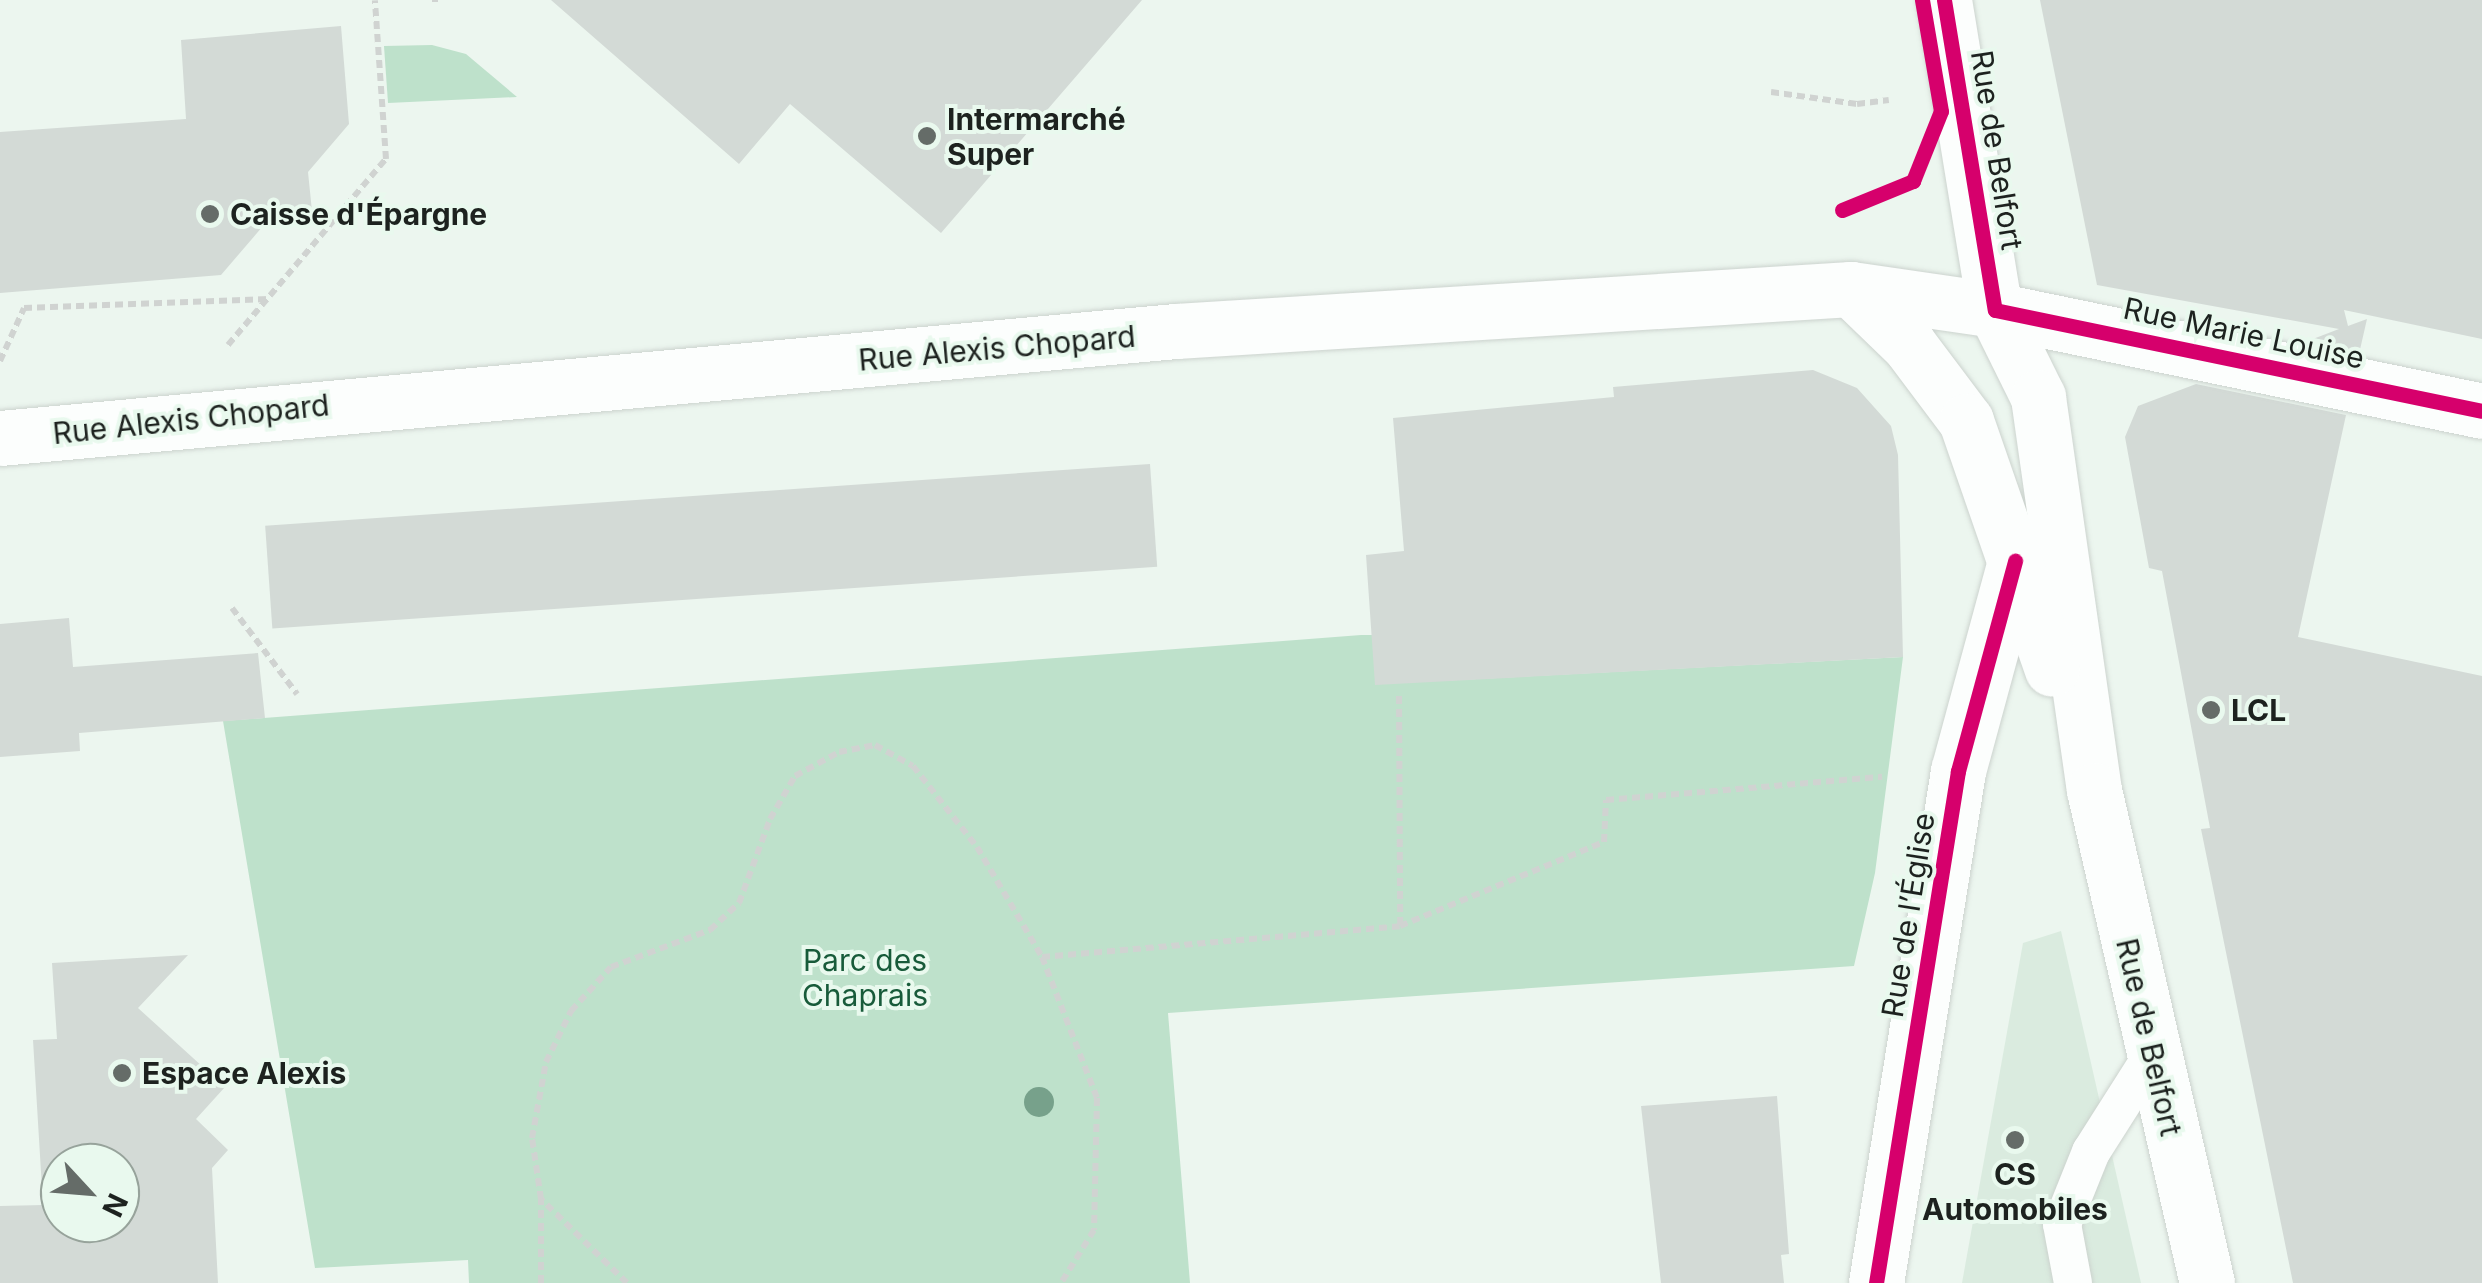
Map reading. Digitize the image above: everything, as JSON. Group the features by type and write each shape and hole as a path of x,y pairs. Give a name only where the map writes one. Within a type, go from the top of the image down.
{"main road":[{"name":"Rue de Belfort","path":"1944,0 1995,310 2038,397 2094,790 2207,1283"},
{"name":"Rue de Belfort","path":"1851,289 1909,344 1958,407 2094,790"},
{"name":"Rue Alexis Chopard","path":"0,438 1176,331 1851,289 1995,310"},
{"name":"Rue Marie Louise","path":"1995,310 2482,410"},
{"name":"Rue de l’Église","path":"1876,1283 1958,771 2015,561"}],"lane":[{"path":"2074,1283 2062,1224 2091,1152 2152,1056"}],"path":[{"path":"218,357 386,159 375,0"},
{"path":"1771,92 1856,104"},
{"path":"349,206 375,216"},
{"path":"0,361 24,308 270,299"},
{"path":"232,608 297,694"},
{"path":"1399,696 1400,926"},
{"path":"541,1283 541,1200 532,1138 546,1062 571,1011 611,967 710,930 740,903 770,819 795,776 839,752 876,744 913,766 977,846 1042,957 1096,1098 1094,1230 1061,1283"},
{"path":"1042,957 1400,926 1604,842 1606,800 1886,776"},
{"path":"541,1200 627,1283"}],"shaded area":[{"path":"2061,931 2141,1283 1962,1283 2023,943"}],"green space":[{"path":"432,45 466,54 517,97 388,103 384,46"},
{"name":"Parc des Chaprais","path":"1372,635 1438,681 1903,657 1875,873 1854,966 1168,1013 1190,1283 469,1283 468,1260 315,1268 223,721"}],"building":[{"name":"Intermarché Super","path":"551,0 1142,0 941,233 790,104 739,164"},
{"path":"2040,0 2482,0 2482,339 2344,310 2348,326 2367,319 2359,354 2305,342 2339,329 2097,285"},
{"path":"341,26 349,124 308,172 313,221 263,226 221,275 0,293 0,132 186,119 181,40"},
{"path":"1813,370 1857,388 1891,426 1898,455 1903,657 1375,685 1366,555 1404,551 1393,418 1614,397 1613,387"},
{"path":"2196,384 2346,415 2298,637 2482,676 2482,1283 2293,1283 2201,829 2210,828 2162,571 2149,568 2125,437 2138,406"},
{"path":"1150,464 1157,567 272,629 265,526"},
{"path":"69,618 73,667 258,653 265,718 79,733 80,751 0,757 0,624"},
{"name":"Espace Alexis","path":"188,955 138,1008 225,1087 196,1119 228,1150 212,1168 218,1283 0,1283 0,1206 40,1205 40,1243 140,1243 140,1143 40,1143 40,1156 33,1040 57,1039 52,963"},
{"path":"1777,1096 1789,1254 1781,1255 1784,1283 1661,1283 1641,1106"}],"cycle path":[{"path":"1842,210 1913,181 1941,111 1922,0"},
{"path":"1944,0 1995,310 2482,411"},
{"path":"1876,1283 1958,771 2015,561"}],"place":[{"name":"Intermarché Super","path":"927,136"},
{"name":"Caisse d'Épargne","path":"210,214"},
{"name":"LCL","path":"2211,710"},
{"name":"Espace Alexis","path":"122,1073"},
{"name":"CS Automobiles","path":"2015,1140"}]}
